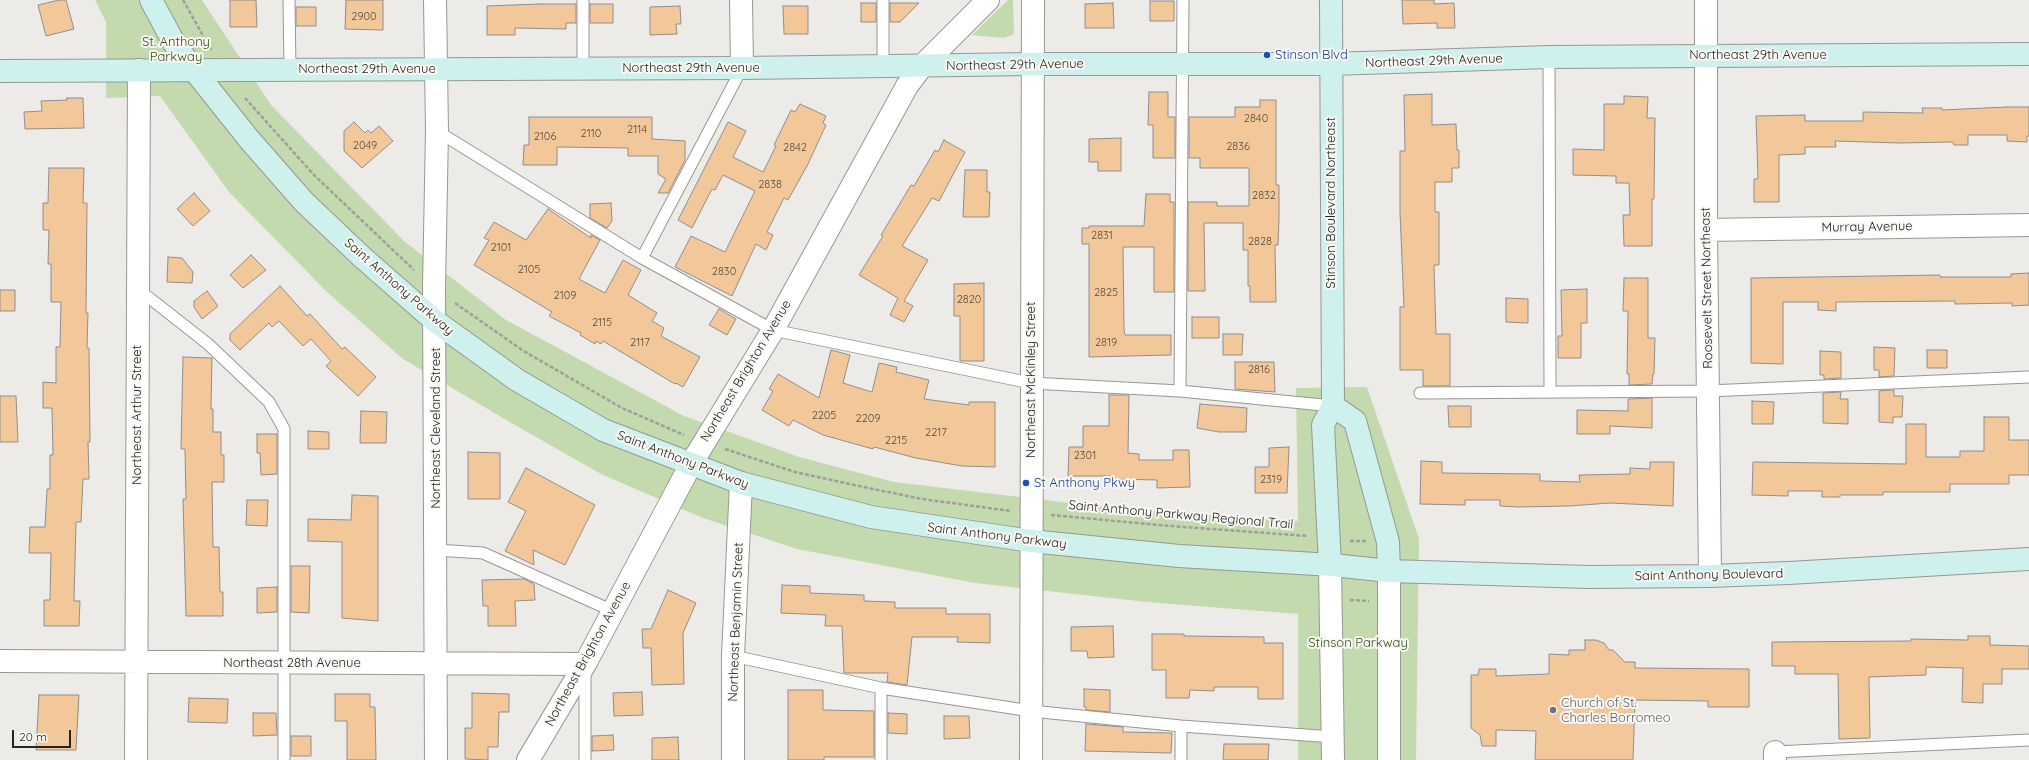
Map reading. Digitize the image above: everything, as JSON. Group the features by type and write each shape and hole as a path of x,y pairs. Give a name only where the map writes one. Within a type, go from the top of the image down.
{"street":[{"name":"Saint Anthony Parkway","path":"151,0 174,43 194,70 248,138 304,202 435,322 517,380 603,430 741,483 871,518 1031,542 1179,556 1330,565 1389,571"},
{"name":"Northeast Cleveland Street","path":"435,0 437,131 434,287 436,760"},
{"path":"741,0 742,68"},
{"name":"Northeast Brighton Avenue","path":"528,760 585,664 691,464 773,330 907,86 922,66 988,0"},
{"name":"Northeast McKinley Street","path":"1031,760 1033,0"},
{"name":"Stinson Boulevard Northeast","path":"1331,0 1333,406"},
{"name":"Roosevelt Street Northeast","path":"1706,0 1706,230 1710,576"},
{"name":"Northeast 29th Avenue","path":"0,71 742,68 1033,64 1331,64 1549,57 2029,54"},
{"name":"Northeast Arthur Street","path":"136,760 139,70"},
{"name":"Murray Avenue","path":"1706,230 2029,225"},
{"path":"1333,760 1330,565 1322,425 1333,406 1355,421 1388,542 1389,760"},
{"name":"Northeast Benjamin Street","path":"733,760 733,656 741,483"},
{"name":"Saint Anthony Boulevard","path":"1389,571 1588,577 1710,576 1789,573 2029,559"},
{"name":"Northeast 28th Avenue","path":"0,661 285,664 585,664"}],"lane":[{"path":"289,0 290,70"},
{"path":"582,0 582,68"},
{"path":"883,0 883,67"},
{"path":"1180,391 1183,0"},
{"path":"1549,57 1550,391"},
{"path":"642,258 742,68"},
{"path":"437,131 642,258 773,330 1031,383 1180,391 1333,406"},
{"path":"138,289 208,344 269,402 284,429 284,760"},
{"path":"1420,393 1708,391 2029,377"},
{"path":"436,550 483,553 613,611"},
{"path":"733,656 881,688 1031,711 1181,726 1333,737"},
{"path":"585,664 585,760"},
{"path":"881,688 881,760"},
{"path":"1181,726 1181,760"},
{"path":"1775,756 2029,740"}],"path":[{"path":"183,0 209,46"},
{"path":"243,96 314,175 409,265"},
{"path":"457,304 522,350 622,408 681,434"},
{"path":"722,448 795,472 854,485 922,499 1008,511"},
{"name":"Saint Anthony Parkway Regional Trail","path":"1055,515 1170,526 1306,536"},
{"path":"1350,541 1371,542"},
{"path":"1347,600 1370,601"}],"green space":[{"name":"St. Anthony Parkway","path":"95,0 202,0 271,105 404,241 506,320 684,416 799,457 894,482 1112,508 1298,521 1296,388 1367,387 1419,539 1416,760 1298,760 1298,614 1147,602 975,583 797,549 703,518 601,474 508,421 403,359 326,291 229,192 160,96 106,98 106,22"},
{"path":"1008,0 1013,0 1014,34 1004,38 972,35"}],"building":[{"path":"59,0 66,0 74,29 46,36 38,5"},
{"path":"230,0 256,0 257,27 230,27"},
{"path":"346,0 383,0 383,30 345,29"},
{"path":"1402,0 1434,0 1434,4 1454,3 1455,28 1437,28 1437,23 1403,24"},
{"path":"1150,1 1174,1 1174,21 1150,21"},
{"path":"861,3 876,3 876,22 861,22"},
{"path":"890,3 919,3 900,22 890,22"},
{"path":"1113,3 1114,28 1085,28 1085,4"},
{"path":"576,4 576,23 566,23 566,29 515,28 515,35 487,35 487,6"},
{"path":"590,4 613,4 613,23 590,23"},
{"path":"680,6 681,24 676,24 677,34 650,35 650,7"},
{"path":"783,6 808,6 808,34 784,34"},
{"path":"296,7 316,7 316,26 296,26"},
{"path":"1149,92 1168,92 1168,117 1175,117 1175,158 1153,158 1153,125 1148,125"},
{"path":"1432,94 1432,125 1456,124 1457,150 1459,150 1459,168 1452,168 1452,182 1435,182 1435,212 1439,212 1439,265 1434,265 1436,334 1450,334 1450,386 1423,386 1423,370 1400,370 1400,307 1404,307 1400,212 1400,151 1405,151 1404,95"},
{"path":"1624,96 1648,97 1647,118 1655,118 1652,246 1624,246 1623,215 1630,215 1629,183 1616,183 1616,176 1573,175 1573,149 1604,150 1604,104 1624,104"},
{"path":"67,98 83,98 84,128 25,129 24,112 42,111 41,101 67,100"},
{"path":"1260,100 1276,100 1276,185 1279,185 1279,219 1278,245 1275,245 1276,302 1250,302 1250,286 1248,286 1248,250 1243,250 1243,223 1204,223 1205,291 1188,291 1188,202 1217,202 1217,206 1249,206 1249,168 1200,168 1200,158 1189,158 1189,117 1235,117 1235,107 1260,107"},
{"path":"800,104 826,116 823,123 826,125 807,166 788,200 784,198 767,232 773,235 766,250 756,244 732,296 675,267 691,236 725,252 755,191 723,175 715,190 712,189 692,228 678,220 728,122 746,131 733,157 763,172 791,110 795,112"},
{"path":"2029,107 2029,136 2027,136 2027,142 2007,141 2007,135 1968,135 1968,145 1954,145 1953,142 1899,143 1835,141 1836,147 1805,147 1805,154 1779,155 1779,202 1754,202 1754,179 1758,179 1756,116 1805,115 1805,121 1863,121 1863,112 1923,113 1922,108 1942,108 1942,110"},
{"path":"529,117 652,117 652,139 685,141 685,160 668,193 658,193 666,179 658,174 658,156 628,156 628,148 557,147 557,165 523,165 524,145 529,145"},
{"path":"354,122 365,133 368,130 371,133 379,126 393,141 362,168 344,151 344,131"},
{"path":"1121,138 1121,171 1098,171 1098,162 1089,162 1089,139"},
{"path":"944,140 965,152 939,201 932,198 902,246 928,260 904,301 913,306 904,322 890,315 898,298 859,275 883,236 881,235 911,185 914,186 935,150 938,152"},
{"path":"49,168 84,168 83,203 87,203 86,313 88,313 87,348 89,348 90,442 88,442 89,479 83,479 81,522 76,522 74,601 80,601 79,626 44,626 44,600 50,600 51,553 29,553 30,527 45,527 47,489 50,489 50,455 53,455 52,408 43,408 43,382 56,383 56,347 60,347 61,302 51,302 51,264 48,264 49,230 43,230 43,203 48,203"},
{"path":"965,170 987,170 987,192 990,192 989,217 963,217"},
{"path":"194,193 210,211 193,226 177,209"},
{"path":"1146,194 1170,194 1170,202 1174,202 1174,292 1154,292 1154,247 1123,247 1124,330 1125,335 1171,335 1171,355 1089,357 1089,244 1082,244 1082,228 1089,228 1089,226 1144,226"},
{"path":"611,203 612,221 607,228 590,218 590,204"},
{"path":"548,209 591,238 591,235 600,240 579,279 605,293 623,260 641,270 628,295 657,313 652,321 664,328 661,336 700,357 683,387 676,383 675,384 603,341 601,344 596,341 595,344 580,335 581,333 549,316 552,312 474,265 489,240 484,238 494,222 526,240"},
{"path":"251,255 266,270 243,288 230,275"},
{"path":"168,257 182,258 193,272 192,283 167,282"},
{"path":"2029,273 2029,305 2012,306 2012,303 1955,304 1955,301 1836,302 1836,311 1818,310 1818,302 1783,302 1783,364 1751,363 1751,278 1940,275 1940,277 2011,277 2011,274"},
{"path":"1624,278 1648,278 1648,338 1655,338 1654,374 1652,384 1629,385 1629,374 1627,374 1628,311 1623,311"},
{"path":"984,283 984,361 960,361 960,316 954,316 954,284"},
{"path":"280,286 307,316 310,314 342,349 345,347 376,377 358,396 326,366 331,361 311,339 303,346 279,321 272,327 269,323 240,350 230,340 230,334"},
{"path":"1587,289 1587,323 1581,323 1581,358 1558,358 1558,336 1562,336 1561,290"},
{"path":"0,290 15,290 15,311 0,311"},
{"path":"207,291 218,306 202,319 194,307 194,301"},
{"path":"1506,298 1528,299 1528,323 1506,322"},
{"path":"719,309 736,319 727,335 709,325"},
{"path":"1192,317 1219,317 1219,338 1192,338"},
{"path":"1223,334 1243,334 1242,355 1223,355"},
{"path":"1874,347 1895,348 1894,376 1879,377 1879,370 1874,370"},
{"path":"831,350 850,355 843,383 872,392 879,363 897,367 896,372 929,380 924,399 969,405 969,402 995,402 995,467 962,466 916,458 874,447 873,449 823,435 793,420 789,426 762,410 773,391 769,389 778,374 819,398"},
{"path":"1927,350 1947,350 1947,368 1927,368"},
{"path":"1820,351 1841,352 1841,378 1824,379 1824,375 1820,375"},
{"path":"183,357 212,358 211,409 213,409 213,432 221,432 221,455 224,455 224,482 212,482 213,547 219,547 220,592 223,592 223,616 186,616 183,499 186,499 185,449 181,449"},
{"path":"1235,362 1274,362 1275,392 1235,389"},
{"path":"1894,390 1894,396 1903,396 1902,417 1893,417 1893,423 1879,422 1879,391"},
{"path":"1841,392 1840,399 1848,399 1848,424 1823,423 1823,393"},
{"path":"1109,395 1129,395 1128,453 1139,454 1139,460 1173,460 1173,450 1189,450 1190,487 1157,488 1157,480 1113,479 1113,476 1068,476 1069,447 1083,447 1083,426 1109,426"},
{"path":"0,396 16,396 18,442 0,442"},
{"path":"1652,398 1652,428 1610,426 1610,434 1577,434 1577,410 1628,411 1628,399"},
{"path":"1752,401 1774,402 1773,424 1752,424"},
{"path":"1200,404 1247,408 1246,432 1219,432 1197,428"},
{"path":"1448,406 1471,406 1471,427 1449,427"},
{"path":"361,411 387,412 386,443 360,443"},
{"path":"1984,417 2009,417 2009,440 2029,440 2029,475 2009,475 2009,484 1950,484 1950,492 1883,492 1883,495 1840,495 1840,497 1822,497 1822,491 1788,491 1788,496 1752,495 1753,462 1906,464 1906,424 1926,424 1926,457 1960,457 1960,451 1984,451"},
{"path":"308,431 329,432 329,449 308,449"},
{"path":"257,434 277,434 277,474 261,475 260,453 257,453"},
{"path":"1289,447 1287,493 1255,493 1255,467 1269,467 1269,448"},
{"path":"468,452 500,453 500,499 468,499"},
{"path":"1421,461 1442,462 1442,473 1540,474 1540,481 1580,482 1579,475 1630,474 1630,468 1650,469 1650,462 1674,462 1673,506 1610,503 1519,507 1500,506 1500,500 1465,500 1465,505 1420,504"},
{"path":"526,468 595,505 565,565 533,550 534,565 505,551 526,511 508,502"},
{"path":"352,495 378,496 378,621 342,618 342,542 308,541 308,519 351,520"},
{"path":"247,500 268,500 267,526 246,525"},
{"path":"291,566 310,566 309,613 291,612"},
{"path":"524,579 534,584 535,600 515,601 516,626 488,626 488,606 483,606 482,580"},
{"path":"782,585 810,586 810,593 864,595 864,601 895,602 895,608 946,608 946,614 990,614 990,643 957,642 958,637 912,637 907,685 887,682 888,673 844,673 842,626 825,626 826,615 781,613"},
{"path":"277,587 277,612 257,613 257,588"},
{"path":"668,590 696,603 683,633 684,684 652,685 651,648 643,648 642,629 651,629"},
{"path":"1113,626 1114,657 1088,658 1087,651 1071,651 1071,627"},
{"path":"1152,634 1264,637 1264,643 1283,643 1283,699 1258,699 1258,687 1214,687 1214,691 1190,690 1189,698 1166,698 1166,670 1152,670"},
{"path":"1968,636 1990,636 1990,645 2029,646 2029,669 2002,669 2002,684 1983,684 1983,703 1962,702 1963,668 1926,667 1926,675 1869,677 1870,738 1839,739 1838,674 1795,674 1795,666 1772,666 1772,642 1911,641 1911,639 1968,640"},
{"name":"Church of St. Charles Borromeo","path":"1585,640 1596,640 1604,643 1609,650 1613,650 1625,662 1635,662 1635,668 1749,669 1749,707 1708,707 1708,701 1635,700 1633,760 1535,760 1536,731 1496,730 1496,746 1482,746 1480,735 1471,728 1471,675 1478,675 1479,669 1496,669 1496,676 1549,674 1549,654 1569,655 1569,650 1585,650"},
{"path":"1084,689 1110,690 1110,712 1086,710 1086,707 1084,707"},
{"path":"788,690 823,690 823,710 874,711 874,757 824,757 824,760 788,760"},
{"path":"642,692 643,715 614,716 613,693"},
{"path":"472,693 509,694 509,712 499,712 498,747 488,747 488,760 465,759 465,728 472,728"},
{"path":"335,694 370,694 370,707 375,707 376,760 347,760 347,721 335,721"},
{"path":"39,695 79,695 76,750 36,750"},
{"path":"189,698 228,699 227,723 188,722"},
{"path":"253,713 276,713 277,735 253,736"},
{"path":"888,713 907,714 907,734 888,733"},
{"path":"944,716 969,716 970,738 944,739"},
{"path":"1086,724 1123,727 1123,732 1172,733 1171,753 1085,751"},
{"path":"613,735 614,750 592,751 592,736"},
{"path":"291,736 311,736 311,756 291,756"},
{"path":"678,737 679,760 652,760 652,738"},
{"path":"1224,744 1269,744 1268,760 1223,760"}],"place":[{"name":"Stinson Blvd","path":"1267,55"},
{"name":"St Anthony Pkwy","path":"1026,483"},
{"name":"Church of St. Charles Borromeo","path":"1553,710"}],"park label":[{"name":"Stinson Parkway","path":"1358,643"}]}
